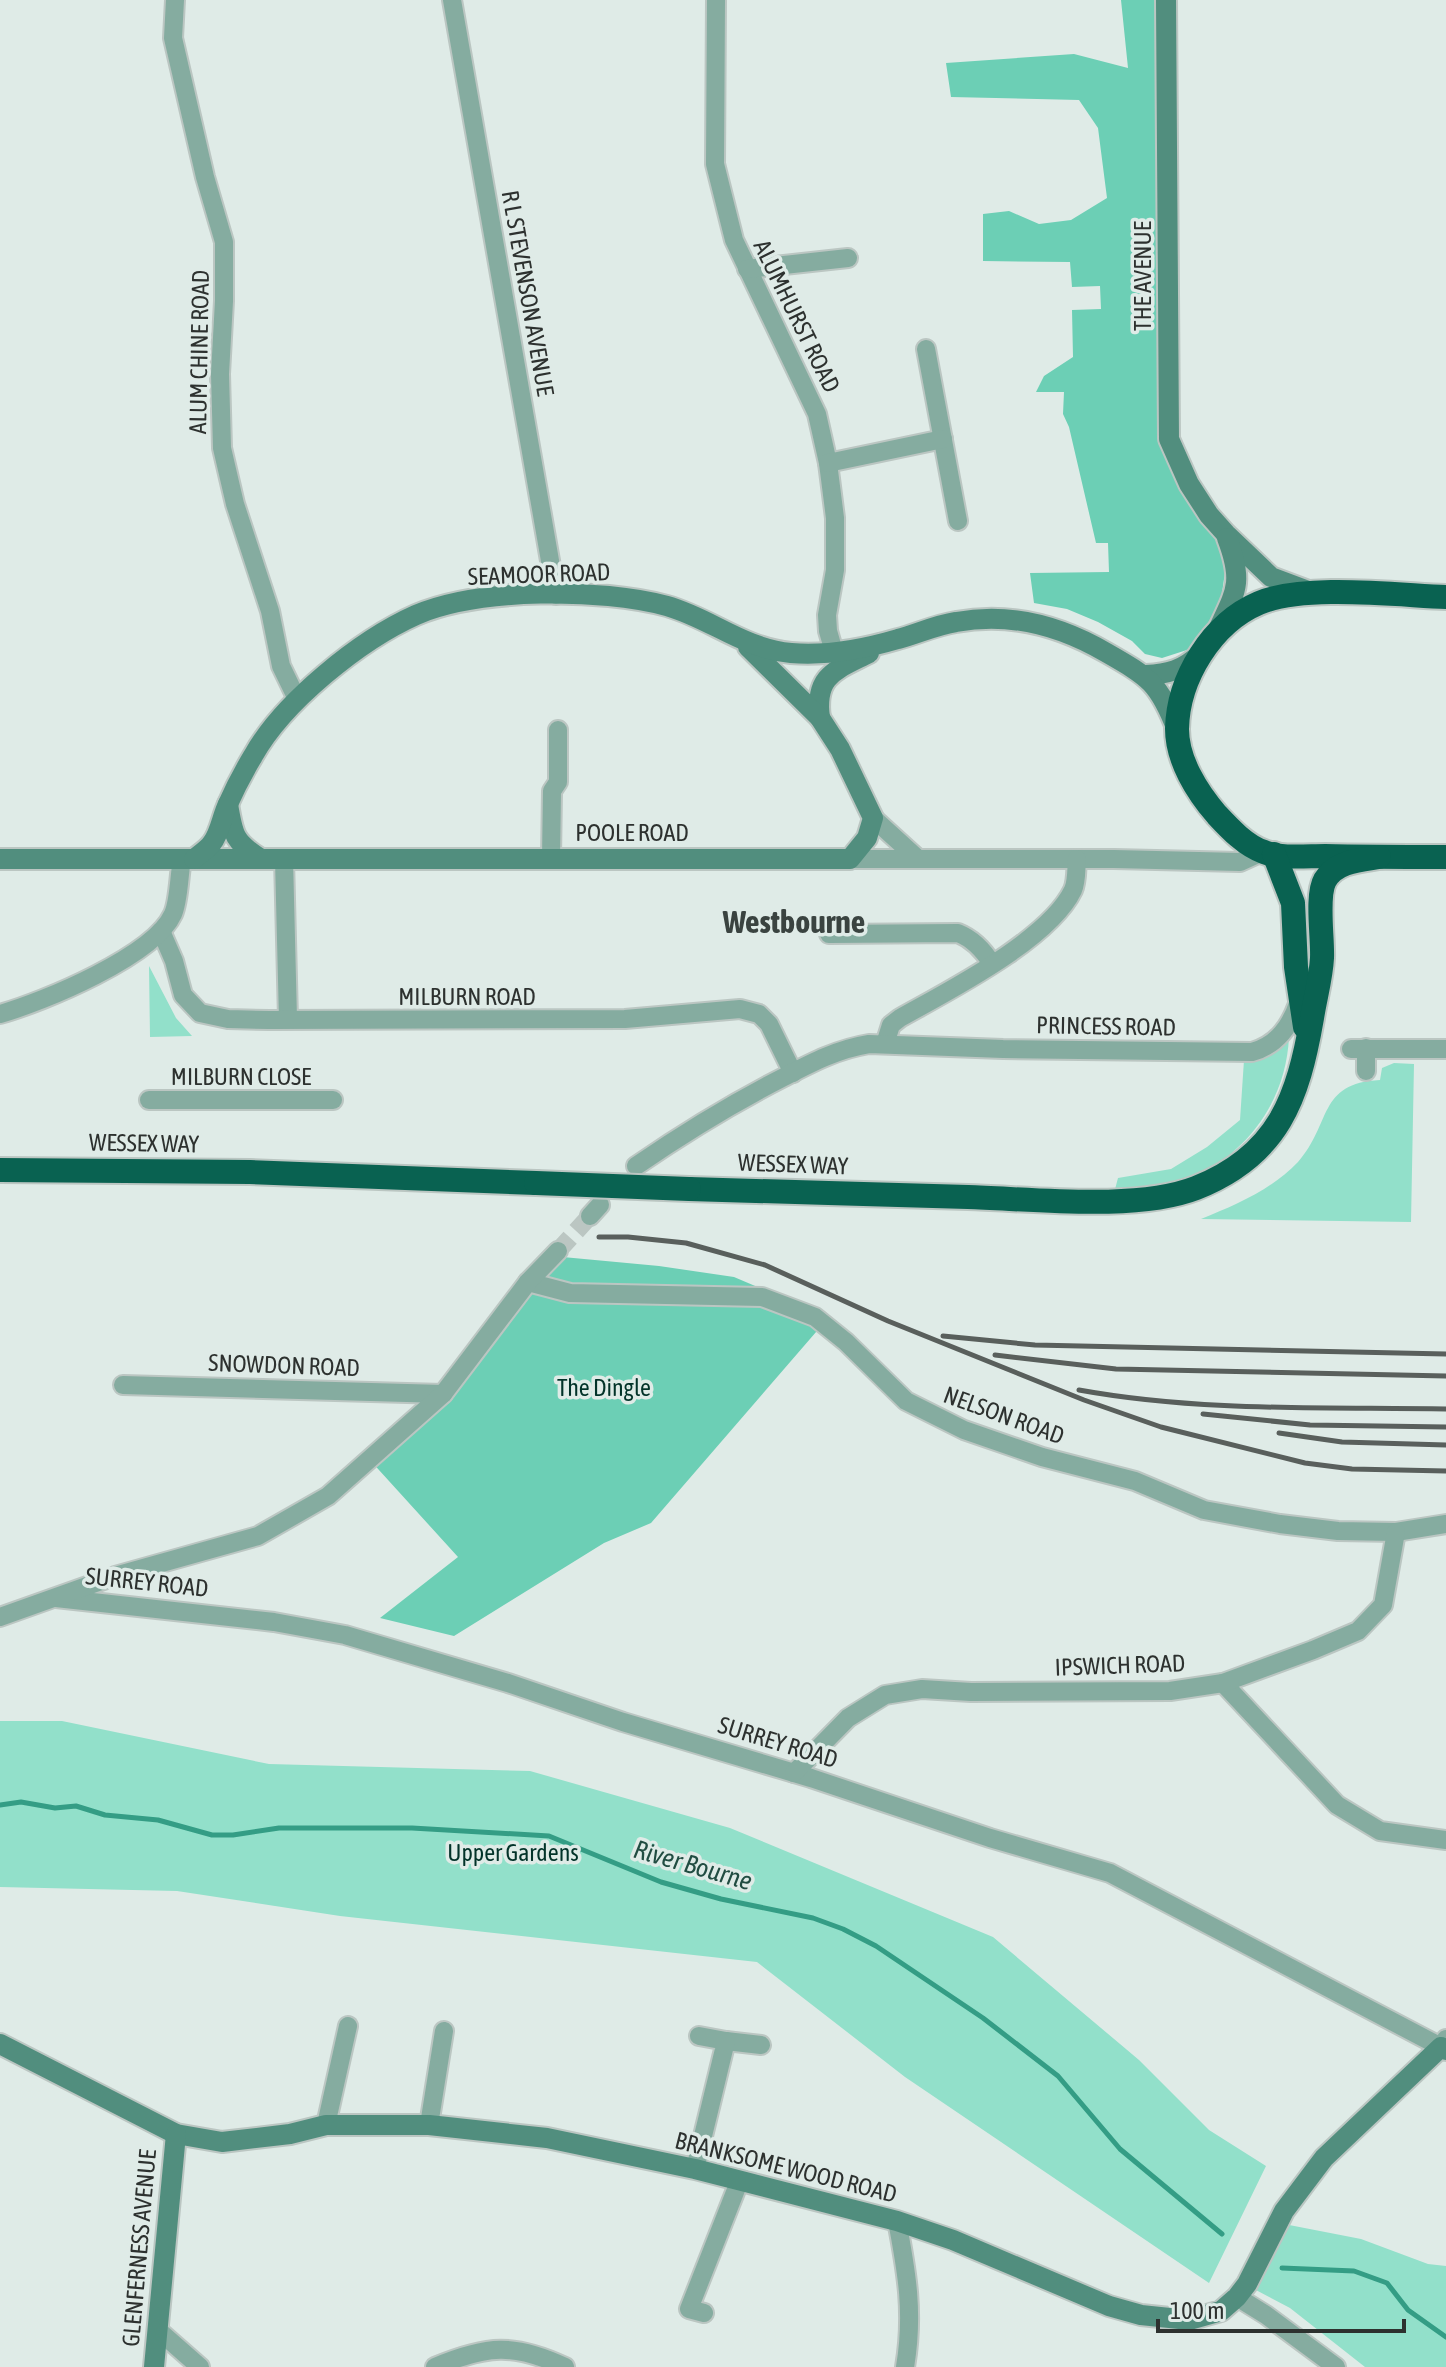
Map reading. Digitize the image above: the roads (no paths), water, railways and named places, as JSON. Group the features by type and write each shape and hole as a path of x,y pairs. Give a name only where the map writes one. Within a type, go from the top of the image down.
{"highway":[{"path":"1446,597 1316,593 1276,598 1258,604 1228,622 1210,642 1182,693 1177,730 1187,771 1199,792 1232,831 1268,853 1446,857"},
{"name":"WESSEX WAY","path":"0,1170 250,1172 1057,1201 1124,1200 1177,1193 1196,1188 1238,1165 1269,1137 1298,1086 1308,1041 1299,1000 1293,903 1268,853"},
{"path":"1308,1041 1322,961 1326,879 1348,862 1379,857"}],"street":[{"name":"ALUM CHINE ROAD","path":"175,0 173,38 201,163 224,242 220,374 222,448 235,504 270,611 281,666 297,699"},
{"name":"R L STEVENSON AVENUE","path":"452,0 556,595"},
{"name":"ALUMHURST ROAD","path":"716,0 715,164 734,240 817,414 828,463 836,541 835,570 827,615 834,652"},
{"name":"THE AVENUE","path":"1166,0 1169,439 1189,484 1226,534 1271,577 1316,593"},
{"path":"747,269 848,258"},
{"path":"926,349 958,521"},
{"path":"828,463 943,439"},
{"name":"THE AVENUE","path":"1210,642 1238,577 1237,564 1226,534"},
{"name":"SEAMOOR ROAD","path":"188,859 213,842 254,753 297,699 343,661 394,626 418,615 475,598 556,595 626,598 668,607 707,622 738,640 777,673 820,718 840,749 873,818 918,859"},
{"name":"SEAMOOR ROAD","path":"738,640 765,649 812,654 897,640 955,622 993,619 1030,622 1089,642 1146,675 1165,699 1177,730"},
{"name":"SEAMOOR ROAD","path":"820,718 819,691 835,669 897,640"},
{"path":"1146,675 1188,666 1210,642"},
{"path":"551,858 552,791 558,782 558,730"},
{"path":"228,804 234,836 261,859"},
{"path":"850,859 867,838 873,818"},
{"name":"POOLE ROAD","path":"0,859 1077,859 1240,862 1268,853"},
{"path":"0,1014 32,1005 88,980 161,931 174,912 188,859"},
{"path":"284,859 288,1019"},
{"path":"885,1044 891,1025 900,1018 992,964 1031,936 1065,904 1075,887 1077,859"},
{"name":"MILBURN ROAD","path":"161,931 174,961 183,995 200,1013 228,1019 625,1019 740,1009 759,1014 769,1024 793,1073"},
{"path":"829,934 958,933 967,936 985,952 992,964"},
{"name":"PRINCESS ROAD","path":"636,1166 738,1101 833,1052 869,1044 885,1044 1003,1049 1252,1052 1274,1042 1292,1023 1299,1000"},
{"path":"1366,1071 1359,1048 1446,1049"},
{"name":"MILBURN CLOSE","path":"149,1100 333,1100"},
{"path":"0,1617 115,1576 258,1536 328,1496 443,1394 528,1282 558,1251"},
{"name":"NELSON ROAD","path":"528,1282 570,1293 762,1297 815,1317 846,1342 906,1401 964,1430 1042,1457 1135,1481 1204,1510 1323,1530 1396,1532 1446,1524"},
{"name":"SNOWDON ROAD","path":"123,1385 443,1394"},
{"name":"IPSWICH ROAD","path":"794,1773 848,1718 885,1695 922,1689 971,1692 1170,1691 1223,1683 1358,1631 1383,1605 1396,1532"},
{"name":"SURREY ROAD","path":"56,1598 274,1622 345,1635 482,1675 990,1838 1110,1873 1444,2046"},
{"path":"1223,1683 1337,1805 1380,1831 1446,1840"},
{"path":"326,2125 348,2026"},
{"path":"429,2125 444,2031"},
{"path":"699,2036 761,2045"},
{"path":"695,2169 726,2041"},
{"name":"BRANKSOME WOOD ROAD","path":"0,2044 176,2134 222,2142 290,2134 326,2125 429,2125 547,2138 695,2169 897,2221 953,2240 1109,2306 1141,2315 1177,2319 1205,2317 1221,2311 1237,2297 1247,2284 1284,2211 1324,2158 1444,2046"},
{"name":"GLENFERNESS AVENUE","path":"154,2367 176,2134"},
{"path":"690,2310 739,2182"},
{"path":"897,2221 910,2287 909,2345 905,2367"},
{"path":"1237,2297 1336,2367"},
{"path":"159,2331 200,2367"},
{"path":"435,2367 487,2350 517,2349 565,2367"}],"waterway":[{"name":"River Bourne","path":"0,1805 21,1802 55,1808 76,1806 105,1815 158,1820 212,1835 279,1828 412,1828 549,1836 661,1882 721,1899 813,1918 876,1946 983,2018 1058,2076 1120,2149 1222,2234"},
{"name":"River Bourne","path":"1282,2268 1354,2271 1387,2283 1408,2310 1446,2337"}],"tunnel":[{"path":"558,1251 590,1216"}],"railway":[{"path":"599,1237 686,1243 765,1265 888,1321 1084,1400 1161,1427 1305,1463 1352,1469 1446,1471"},
{"path":"943,1336 1035,1345 1446,1354"},
{"path":"995,1355 1116,1369 1446,1376"},
{"path":"1079,1390 1216,1405 1446,1409"},
{"path":"1203,1414 1310,1425 1446,1427"},
{"path":"1279,1433 1342,1442 1446,1445"}],"district":[{"name":"Westbourne","path":"794,921"}],"park label":[{"name":"The Dingle","path":"604,1387"},
{"name":"Upper Gardens","path":"513,1852"}]}
